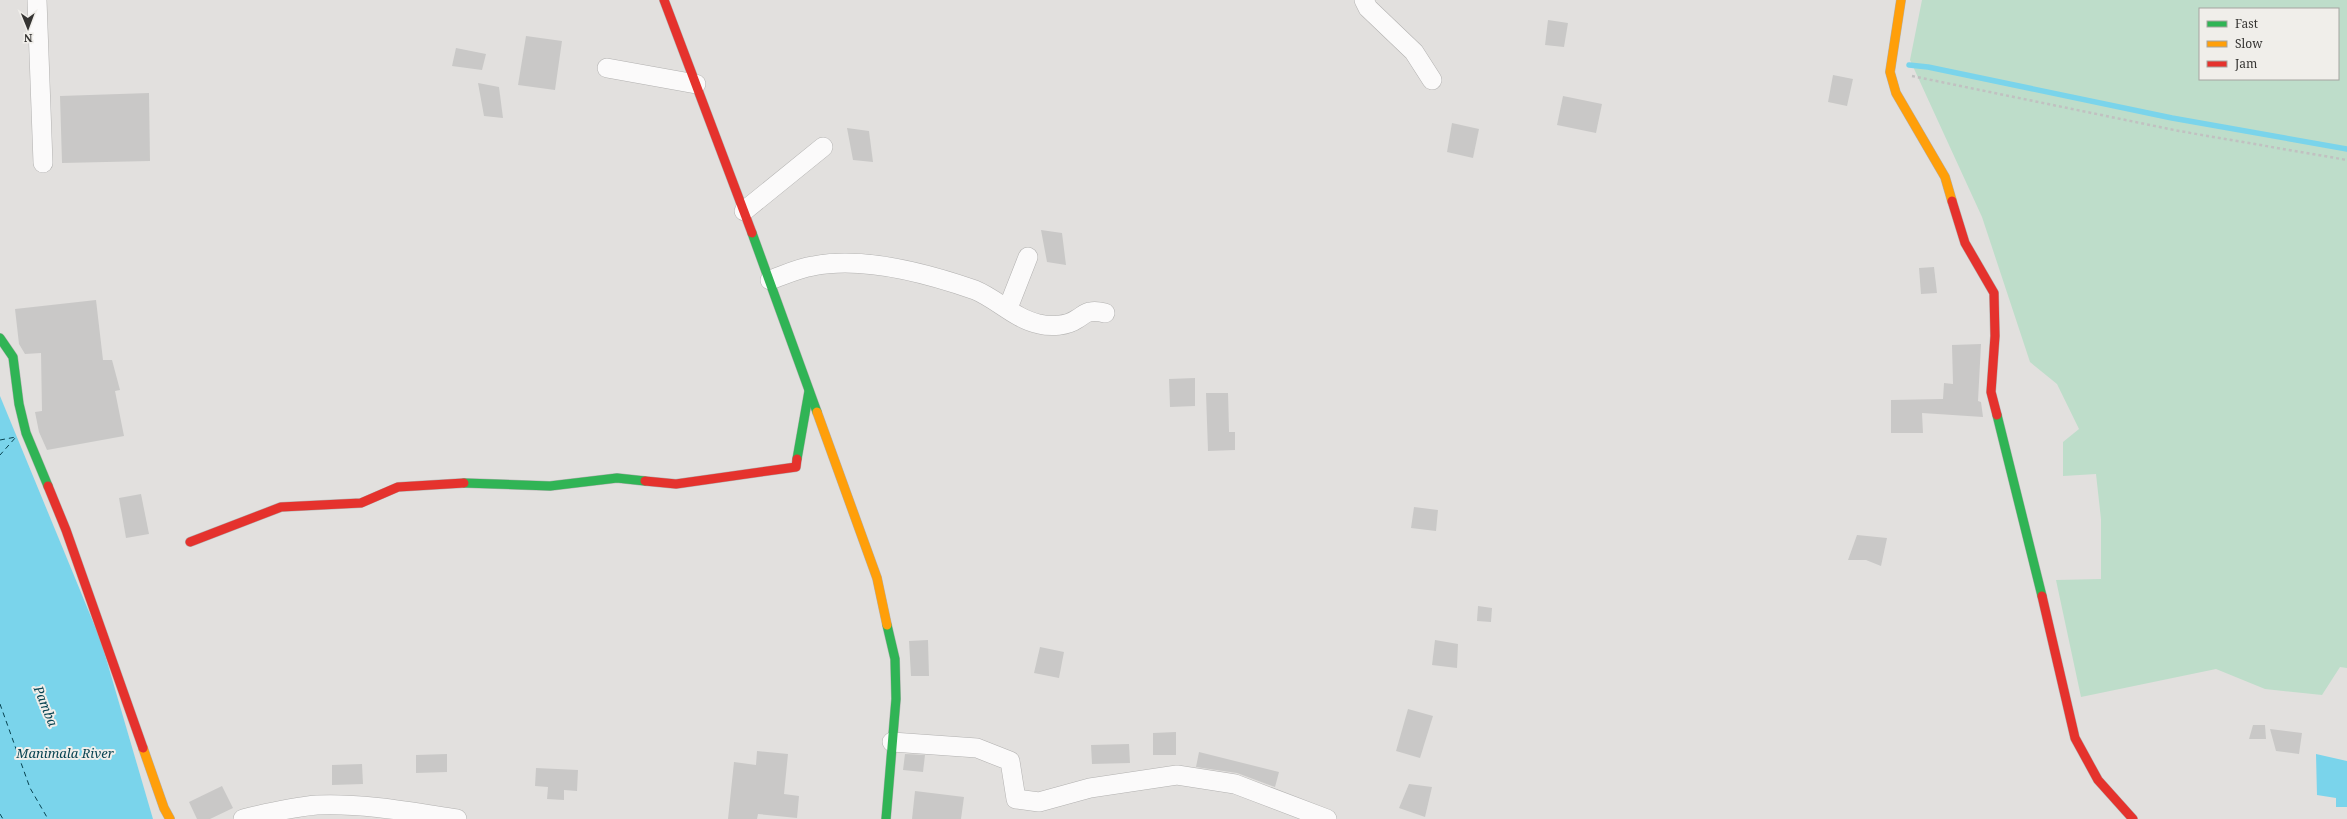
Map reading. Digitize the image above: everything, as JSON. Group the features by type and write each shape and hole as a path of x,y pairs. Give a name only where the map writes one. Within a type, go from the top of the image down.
{"street":[{"path":"37,0 43,163"},
{"path":"664,0 770,280 877,578 895,659 896,699 886,819"},
{"path":"1364,0 1368,8 1414,52 1432,80"},
{"path":"1901,0 1890,72 1896,93 1945,177 1965,243 1994,293 1995,336 1991,392 2026,524 2075,738 2098,780 2133,819"},
{"path":"607,68 696,84"},
{"path":"744,211 823,147"},
{"path":"1008,308 1028,257"},
{"path":"770,280 812,266 835,263 876,266 913,273 975,290 1008,308 1027,321 1050,326 1070,323 1089,312 1106,313"},
{"path":"0,338 13,357 19,404 26,433 66,530 164,808 170,819"},
{"path":"190,542 281,507 360,503 398,487 447,483 550,486 617,478 676,484 796,467 810,390"},
{"path":"892,742 977,748 1010,761 1016,799 1039,802 1090,788 1177,775 1234,784 1327,819"},
{"path":"243,819 274,811 317,805 360,806 457,819"}],"path":[{"path":"1890,72 1934,79 2179,131 2347,160"}],"green space":[{"path":"1922,0 2347,0 2347,668 2340,667 2322,695 2265,689 2216,669 2081,697 2056,580 2101,579 2101,519 2096,474 2063,476 2063,442 2079,429 2057,384 2030,362 1982,217 1910,60"}],"water":[{"name":"Manimala River","path":"0,396 101,641 153,819 0,819"},
{"path":"2316,754 2347,761 2347,807 2336,807 2336,798 2317,795"}],"building":[{"path":"1548,20 1568,23 1564,47 1545,45"},
{"path":"526,36 562,41 555,90 518,85"},
{"path":"456,48 486,54 482,70 452,66"},
{"path":"1833,75 1853,79 1847,106 1828,102"},
{"path":"478,83 499,87 503,118 484,116"},
{"path":"149,93 150,161 62,163 60,96"},
{"path":"1563,96 1602,104 1596,133 1557,125"},
{"path":"1452,123 1479,129 1473,158 1447,152"},
{"path":"847,128 869,131 873,162 853,160"},
{"path":"1041,230 1062,233 1066,265 1047,262"},
{"path":"1934,267 1937,293 1921,294 1919,268"},
{"path":"96,300 103,360 112,360 120,390 115,391 124,436 47,450 39,432 35,412 42,411 41,353 25,354 19,344 15,309"},
{"path":"1981,344 1978,401 1981,402 1983,417 1922,413 1923,433 1891,433 1891,400 1943,399 1944,383 1953,384 1952,345"},
{"path":"1195,378 1195,406 1170,407 1169,379"},
{"path":"1206,393 1228,393 1229,432 1235,432 1235,450 1208,451"},
{"path":"141,494 149,534 126,538 119,498"},
{"path":"1414,507 1438,510 1436,531 1411,528"},
{"path":"1857,535 1887,538 1881,566 1866,560 1848,560"},
{"path":"1478,606 1492,608 1491,622 1477,621"},
{"path":"928,640 929,676 911,676 909,641"},
{"path":"1435,640 1458,644 1457,668 1432,665"},
{"path":"1040,647 1064,652 1059,678 1034,673"},
{"path":"1408,709 1433,716 1420,758 1396,751"},
{"path":"2253,725 2265,725 2266,739 2249,739"},
{"path":"2270,729 2302,733 2299,754 2276,751"},
{"path":"1176,732 1176,755 1153,755 1153,733"},
{"path":"1129,744 1130,763 1092,764 1091,745"},
{"path":"757,751 788,754 784,794 799,796 797,818 758,814 757,819 728,819 734,762 756,765"},
{"path":"1199,752 1279,772 1275,787 1237,773 1196,767"},
{"path":"447,754 447,772 416,773 416,755"},
{"path":"905,754 925,755 923,772 903,770"},
{"path":"362,764 363,784 332,785 332,765"},
{"path":"536,768 578,770 577,791 564,790 564,800 547,799 548,787 535,786"},
{"path":"1409,784 1432,787 1425,817 1399,808"},
{"path":"222,786 233,808 210,819 197,819 189,802"},
{"path":"915,791 964,797 961,819 912,819"}],"waterway":[{"path":"1909,65 1928,67 2172,118 2347,149"}],"ferry route":[{"path":"0,440 16,437 0,455"},
{"path":"0,704 30,788 48,819"},
{"path":"0,814 3,819"}],"traffic: fast":[{"path":"752,233 817,412"},
{"path":"0,338 13,357 19,404 26,433 48,486"},
{"path":"797,459 809,391"},
{"path":"1997,415 2042,596"},
{"path":"464,483 550,486 617,478 645,481"},
{"path":"886,819 896,699 895,659 887,625"}],"traffic: slow":[{"path":"1901,0 1890,72 1896,93 1945,177 1952,201"},
{"path":"817,412 877,578 887,625"},
{"path":"143,748 164,808 170,819"}],"traffic: jam":[{"path":"664,0 752,233"},
{"path":"1952,201 1965,243 1994,293 1995,336 1991,392 1997,415"},
{"path":"645,481 676,484 796,467 797,459"},
{"path":"190,542 281,507 361,503 398,487 464,483"},
{"path":"48,486 66,530 143,748"},
{"path":"2042,596 2075,738 2098,780 2133,819"}],"water label":[{"name":"Pamba","path":"46,706"}]}
